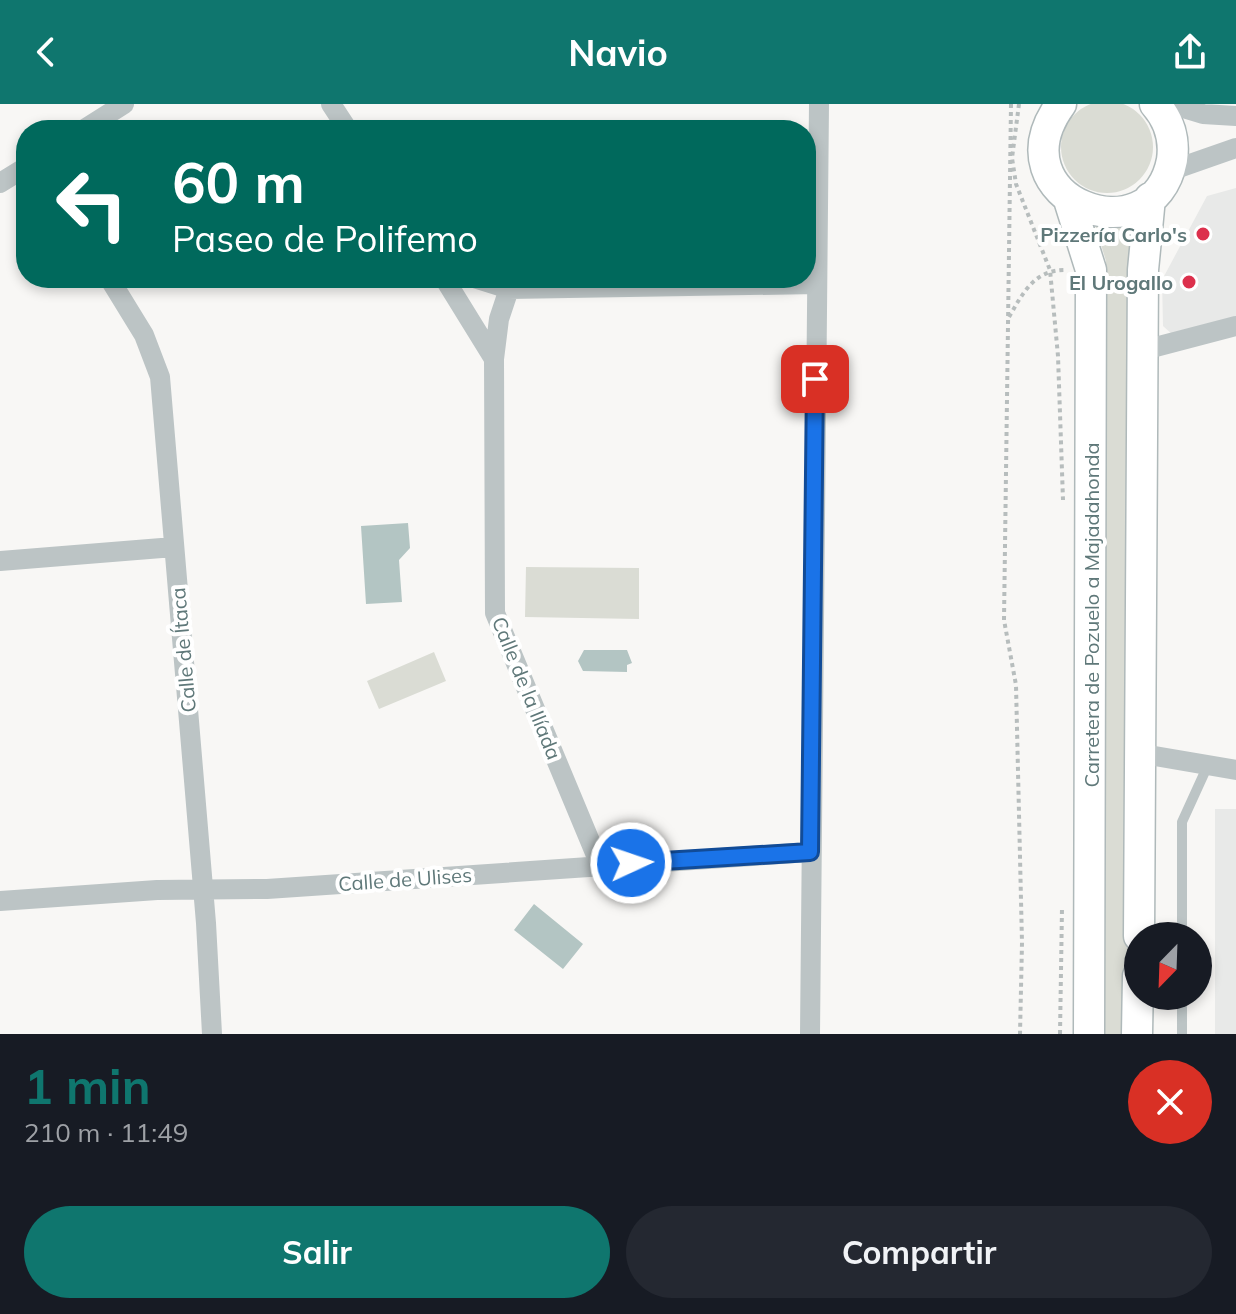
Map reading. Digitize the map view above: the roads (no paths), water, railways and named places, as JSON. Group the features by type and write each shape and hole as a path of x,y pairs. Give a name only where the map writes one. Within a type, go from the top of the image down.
{"street":[{"path":"99,120 124,104"},
{"path":"810,1034 819,104"},
{"name":"Carretera de Pozuelo a Majadahonda","path":"1061,104 1048,127 1044,153 1052,179 1069,200 1091,270 1089,1034"},
{"path":"1069,200 1088,210 1110,213 1131,209 1150,198 1170,171 1173,151 1171,131 1155,104"},
{"path":"1170,104 1203,114 1236,116"},
{"path":"1170,171 1236,148"},
{"path":"1139,922 1143,754 1143,270 1150,198"},
{"name":"Calle de Ítaca","path":"115,288 144,335 160,377 212,1034"},
{"path":"450,288 494,359"},
{"path":"506,288 571,288"},
{"name":"Calle de la Ilíada","path":"509,289 499,319 494,359 495,613 600,865"},
{"path":"1144,350 1236,326"},
{"path":"0,561 174,547"},
{"path":"1143,754 1236,770"},
{"name":"Calle de Ulises","path":"0,901 283,888 810,852"},
{"path":"1137,1010 1137,1034"}],"lane":[{"path":"1182,922 1182,822 1208,765"},
{"path":"1182,1010 1182,1034"}],"place":[{"name":"Pizzería Carlo's","path":"1203,234"},
{"name":"El Urogallo","path":"1189,282"}]}
